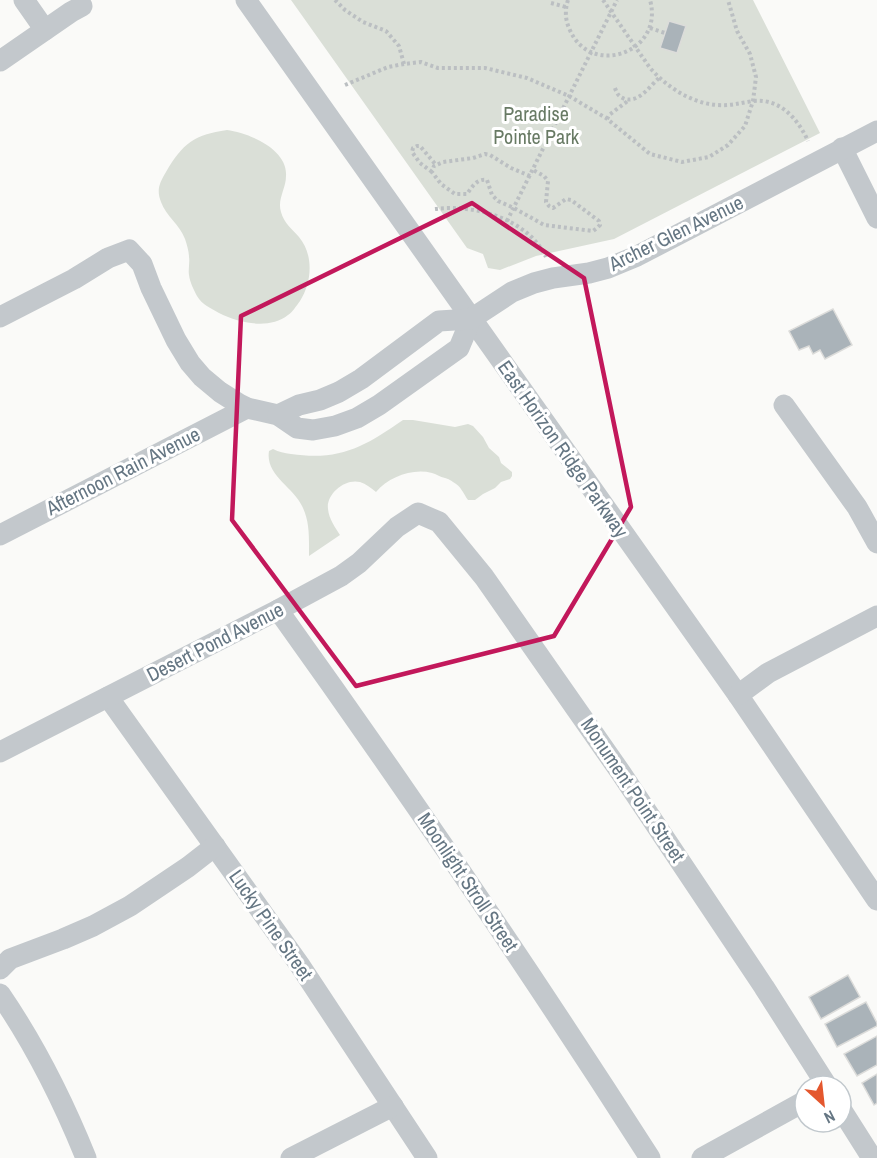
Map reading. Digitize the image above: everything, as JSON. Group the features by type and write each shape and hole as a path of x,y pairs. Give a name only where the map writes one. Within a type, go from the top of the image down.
{"street":[{"path":"24,0 45,30"},
{"name":"East Horizon Ridge Parkway","path":"246,0 874,887"},
{"path":"0,61 82,6"},
{"name":"Archer Glen Avenue","path":"471,319 512,292 534,283 608,268 637,256 877,130"},
{"path":"842,148 877,218"},
{"path":"0,317 74,279 108,258 129,250 142,264 176,340 202,377 220,392 247,408 278,415 297,428 313,430 335,426 357,418 379,405 459,348 471,319 439,321 361,379 339,392 299,405 278,415"},
{"path":"784,405 857,507 877,543"},
{"name":"Afternoon Rain Avenue","path":"0,535 247,408"},
{"name":"Desert Pond Avenue","path":"0,752 340,576 359,563 397,527 418,513"},
{"name":"Monument Point Street","path":"418,513 439,522 491,586 628,783 819,1074"},
{"name":"Moonlight Stroll Street","path":"278,610 468,880 650,1158"},
{"path":"738,695 768,673 877,616"},
{"name":"Lucky Pine Street","path":"108,697 299,964 427,1158"},
{"path":"0,969 10,959 93,926 130,906 180,873 215,846"},
{"path":"0,994 30,1040 59,1096 86,1158"},
{"path":"291,1158 393,1106"},
{"path":"702,1158 793,1108"},
{"path":"853,1128 872,1158"}],"path":[{"path":"335,0 363,22 386,31 399,46 404,64"},
{"path":"568,0 567,22 578,43 591,53 611,56 635,47 645,38 650,28 652,15 650,0"},
{"path":"603,0 658,78 671,87 699,102 729,106 753,101 777,104 802,129 808,141"},
{"path":"507,221 618,0"},
{"path":"345,85 388,67 404,64 421,62 438,68 485,68 527,78 569,96 607,119 650,154 682,162 709,156 728,145 745,126 753,101 756,76 750,54 737,31 728,0"},
{"path":"551,3 566,7"},
{"path":"650,28 665,33"},
{"path":"607,119 609,114 640,96 658,78"},
{"path":"615,88 622,98 630,100"},
{"path":"436,165 420,146 413,148 412,152 420,163 455,194 467,194 476,183 483,179 487,180 492,195 498,201 544,225 592,231 600,225 599,221 571,200 566,199 553,207 549,206 546,202 548,181 533,170"},
{"path":"432,172 434,166 442,162 485,154 530,176"},
{"path":"435,209 449,207 480,210 507,221 533,238 542,247 546,257"}],"highlighted area":[{"path":"472,203 584,278 631,507 554,636 356,686 232,520 241,316"}],"green space":[{"name":"Paradise Pointe Park","path":"291,0 753,0 820,133 614,239 536,256 500,270 488,268 483,254 467,248"},
{"path":"227,130 266,144 281,158 286,176 280,203 282,216 304,244 309,260 307,286 293,311 280,320 263,324 236,320 201,302 190,281 189,253 185,239 163,207 160,198 159,186 162,179 184,147 198,138"},
{"path":"403,420 455,427 468,424 473,426 489,448 499,457 501,463 512,472 512,476 475,500 468,500 456,484 434,473 417,472 401,475 387,482 376,492 360,482 348,482 333,493 328,503 332,523 340,535 309,556 305,512 298,499 275,474 271,467 269,451 273,449 308,456 351,450 376,438"}],"building":[{"path":"669,21 686,26 677,53 660,48"},
{"path":"833,309 852,345 825,359 820,350 813,354 809,346 799,350 789,331"},
{"path":"848,975 860,997 821,1019 809,997"},
{"path":"866,1002 877,1026 837,1047 825,1024"},
{"path":"877,1036 877,1065 857,1076 844,1054"},
{"path":"877,1074 877,1103 874,1105 862,1083"}]}
